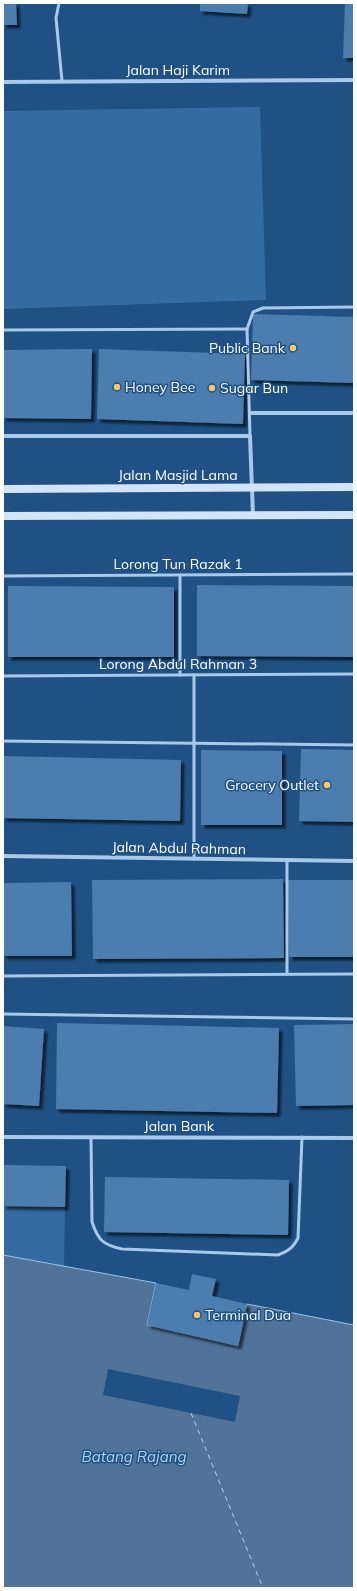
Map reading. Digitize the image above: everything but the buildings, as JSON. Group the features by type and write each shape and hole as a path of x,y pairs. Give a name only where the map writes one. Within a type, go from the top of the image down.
{"main road":[{"name":"Jalan Masjid Lama","path":"3,489 354,487"},
{"path":"3,516 354,515"}],"street":[{"name":"Jalan Haji Karim","path":"3,82 354,80"},
{"path":"250,413 354,413"},
{"path":"3,436 250,436 253,516"},
{"name":"Jalan Abdul Rahman","path":"3,856 354,861"},
{"name":"Jalan Bank","path":"3,1137 354,1138"}],"lane":[{"path":"59,3 56,18 62,82"},
{"path":"250,436 247,329 252,312 263,308 354,307"},
{"path":"3,330 247,329"},
{"name":"Lorong Tun Razak 1","path":"3,576 354,574"},
{"path":"180,575 180,675"},
{"name":"Lorong Abdul Rahman 3","path":"3,676 354,674"},
{"path":"194,675 194,859"},
{"path":"3,741 354,745"},
{"path":"287,860 287,974"},
{"path":"3,976 354,974"},
{"path":"3,1014 354,1018"},
{"path":"91,1137 92,1222 95,1233 101,1241 111,1247 122,1249 278,1255 287,1252 294,1246 298,1238 302,1137"}],"shaded area":[{"path":"260,107 266,300 3,309 3,111"},
{"path":"3,1206 65,1207 64,1266 3,1255"}],"water":[{"name":"Batang Rajang","path":"3,1255 156,1283 147,1325 238,1346 247,1304 354,1325 354,1588 3,1588"}],"pier":[{"path":"108,1369 240,1396 235,1422 103,1395"}],"ferry route":[{"path":"191,1413 263,1588"}],"place":[{"name":"Public Bank","path":"293,348"},
{"name":"Honey Bee","path":"117,387"},
{"name":"Sugar Bun","path":"212,388"},
{"name":"Grocery Outlet","path":"327,785"},
{"name":"Terminal Dua","path":"197,1315"}]}
